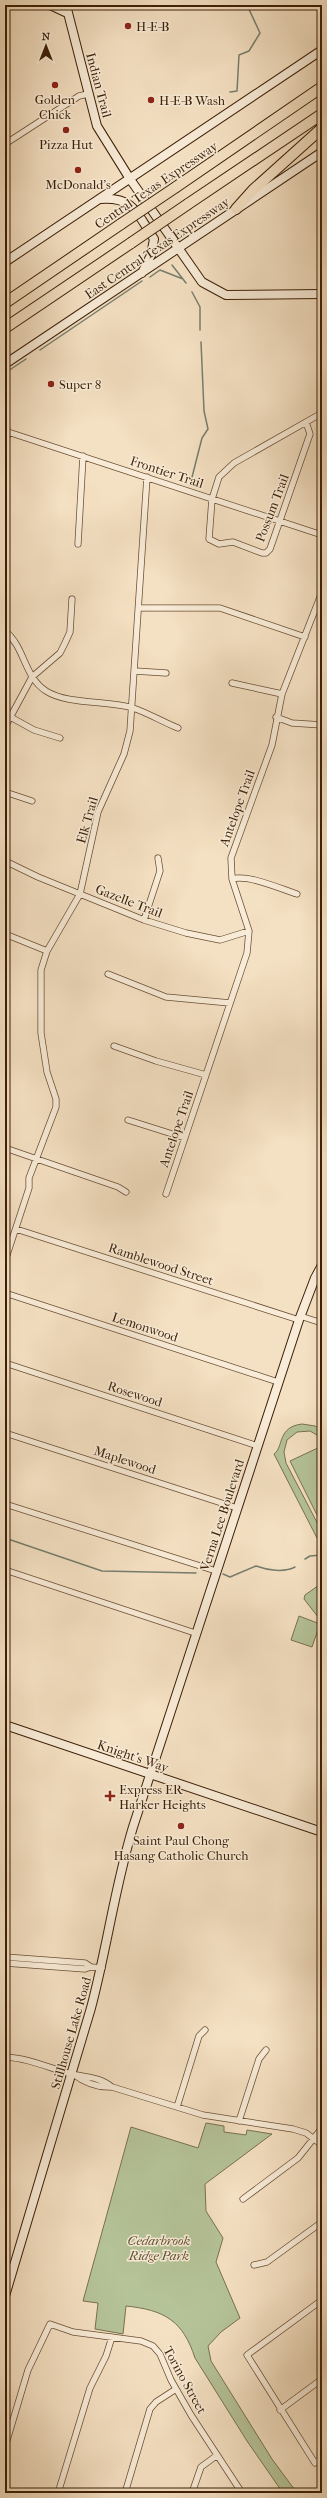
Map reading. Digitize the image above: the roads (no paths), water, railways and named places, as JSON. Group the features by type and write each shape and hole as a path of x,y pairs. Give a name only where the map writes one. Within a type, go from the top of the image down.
{"highway":[{"name":"Central Texas Expressway","path":"5,303 322,87"},
{"path":"5,328 322,114"},
{"path":"236,209 254,190 322,128"}],"main road":[{"path":"50,5 66,9"},
{"name":"Indian Trail","path":"66,9 97,126 130,179 178,250 202,282 220,294 233,296 322,294"},
{"path":"5,262 322,50"},
{"name":"East Central Texas Expressway","path":"5,364 178,250 236,209 322,152"},
{"path":"100,199 119,198 126,201 132,206 154,239 151,255 142,273"},
{"name":"Verna Lee Boulevard","path":"149,1774 278,1382 315,1278 322,1265"},
{"name":"Knight's Way","path":"5,1725 322,1832"},
{"name":"Stillhouse Lake Road","path":"5,2296 73,2074 102,1968 126,1848 149,1774"}],"street":[{"path":"5,144 69,103 88,94"},
{"path":"212,499 219,476 227,467 322,413"},
{"name":"Possum Trail","path":"212,499 208,532 209,539 213,542 233,542 266,553 270,549 281,521 310,434 306,422"},
{"path":"5,441 7,431"},
{"name":"Frontier Trail","path":"7,431 322,535"},
{"path":"78,544 83,456"},
{"name":"Elk Trail","path":"5,1261 29,1188 30,1178 56,1107 56,1099 48,1072 41,1033 40,979 47,951 80,894 98,812 127,745 135,671 147,478"},
{"name":"Antelope Trail","path":"166,1194 247,953 249,931 232,879 231,858 272,745 276,717 282,694 322,592"},
{"path":"5,727 8,715 32,677 60,653 70,632 72,599"},
{"path":"139,608 220,608 305,637"},
{"path":"5,631 19,647 32,677 47,692 60,697 132,708 178,728"},
{"path":"135,671 166,673"},
{"path":"232,683 282,694"},
{"path":"8,715 34,730 60,738"},
{"path":"276,717 292,723 322,725"},
{"path":"5,792 32,801"},
{"path":"144,920 160,871 158,858"},
{"name":"Gazelle Trail","path":"5,861 144,920 215,940 225,940 249,931"},
{"path":"232,879 238,877 249,879 297,894"},
{"path":"5,934 47,951"},
{"path":"108,974 166,997 182,1001 230,1003"},
{"path":"114,1046 156,1061 206,1075"},
{"path":"128,1120 185,1138"},
{"path":"5,1148 118,1187 126,1192"},
{"name":"Ramblewood Street","path":"16,1229 300,1318 322,1323"},
{"name":"Lemonwood","path":"5,1293 278,1382"},
{"name":"Rosewood","path":"5,1363 258,1446"},
{"name":"Maplewood","path":"5,1433 237,1508"},
{"path":"5,1504 216,1571"},
{"path":"5,1570 195,1634"},
{"path":"5,1957 42,1958 85,1963 91,1967"},
{"path":"5,1963 85,1969 91,1967 102,1968"},
{"path":"177,2107 199,2036 205,2030"},
{"path":"239,2121 258,2059 266,2050"},
{"path":"5,2056 23,2059 73,2074 83,2082 100,2088 112,2087 203,2115 293,2129 314,2138 322,2145"},
{"path":"243,2198 298,2158 322,2128"},
{"path":"254,2265 267,2262 322,2222"},
{"path":"322,2300 247,2355 280,2410 315,2463 322,2458"},
{"name":"Torino Street","path":"5,2447 28,2370 50,2324 73,2332 141,2341 153,2346 160,2354 176,2389 216,2456 242,2493"},
{"path":"58,2493 90,2388 106,2356 112,2337"},
{"path":"280,2410 322,2379"},
{"path":"125,2493 150,2409 156,2402 176,2389"},
{"path":"192,2493 201,2467 216,2456"}],"waterway":[{"path":"230,92 237,91 239,55 249,51 260,33 247,5"},
{"path":"172,265 186,283"},
{"path":"150,277 160,270 183,279"},
{"path":"40,350 142,281"},
{"path":"192,292 200,307 200,330"},
{"path":"190,485 202,438 208,429 204,411 201,342"},
{"path":"5,373 26,359"},
{"path":"5,1538 102,1571 196,1573"},
{"path":"305,1559 310,1556 322,1555"},
{"path":"223,1574 230,1577 256,1566 276,1570 286,1570 295,1567"}],"place":[{"name":"H-E-B","path":"128,26"},
{"name":"Golden Chick","path":"55,85"},
{"name":"H-E-B Wash","path":"151,100"},
{"name":"Pizza Hut","path":"66,130"},
{"name":"McDonald's","path":"78,170"},
{"name":"Super 8","path":"51,384"},
{"name":"Express ER Harker Heights","path":"110,1796"},
{"name":"Saint Paul Chong Hasang Catholic Church","path":"181,1826"}],"park label":[{"name":"Cedarbrook Ridge Park","path":"159,2248"}]}
